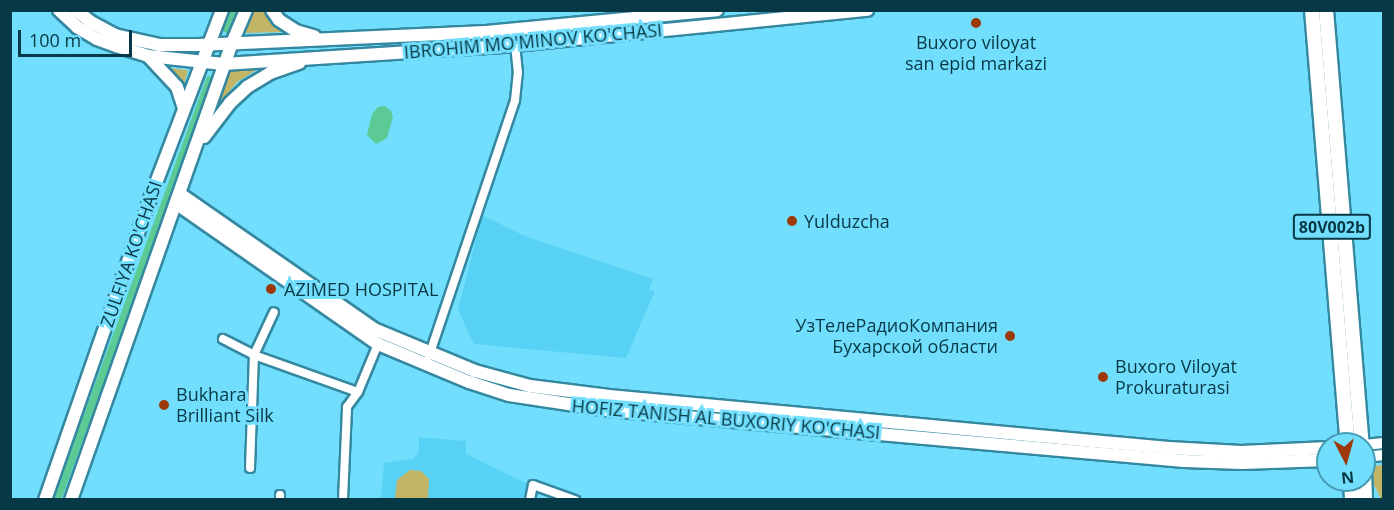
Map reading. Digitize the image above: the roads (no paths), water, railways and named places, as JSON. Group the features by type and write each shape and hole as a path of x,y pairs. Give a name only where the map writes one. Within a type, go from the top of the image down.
{"main road":[{"path":"59,10 97,39 148,56 200,63"},
{"path":"75,10 91,22 116,34 159,45 207,45"},
{"name":"ZULFIYA KO'CHASI","path":"45,500 200,63 222,10"},
{"name":"ZULFIYA KO'CHASI","path":"71,500 198,145 224,64 246,10"},
{"path":"272,10 279,20 296,30 324,39"},
{"name":"IBROHIM MO'MINOV KO'CHASI","path":"207,45 486,32 717,10"},
{"name":"IBROHIM MO'MINOV KO'CHASI","path":"200,63 224,64 515,45 867,10"},
{"name":"80V002b","path":"1312,10 1347,432"},
{"name":"80V002b","path":"1326,10 1362,432"},
{"path":"486,32 487,47"},
{"path":"148,56 177,87 184,108"},
{"path":"198,145 230,103 247,87 270,73 320,57"},
{"path":"178,199 374,337"},
{"name":"HOFIZ TANISH AL BUXORIY KO'CHASI","path":"374,337 430,352 475,371 530,386 983,436 1184,461 1242,463 1316,460"},
{"name":"HOFIZ TANISH AL BUXORIY KO'CHASI","path":"374,337 426,365 489,390 548,402 608,410 1241,452 1316,449"}],"street":[{"path":"426,365 515,100 518,73 515,45"},
{"path":"250,468 254,355 273,312"},
{"path":"343,500 347,407 358,392 374,337"},
{"path":"223,339 254,355 358,392"},
{"path":"530,500 533,485 575,500"}],"waterway":[{"path":"227,29 235,10"},
{"path":"57,500 210,80"}],"place":[{"name":"Buxoro viloyat san epid markazi","path":"976,23"},
{"name":"Yulduzcha","path":"792,221"},
{"name":"AZIMED HOSPITAL","path":"271,289"},
{"name":"УзТелеРадиоКомпания Бухарской области","path":"1010,336"},
{"name":"Buxoro Viloyat Prokuraturasi","path":"1103,377"},
{"name":"Bukhara Brilliant Silk","path":"164,405"}]}
